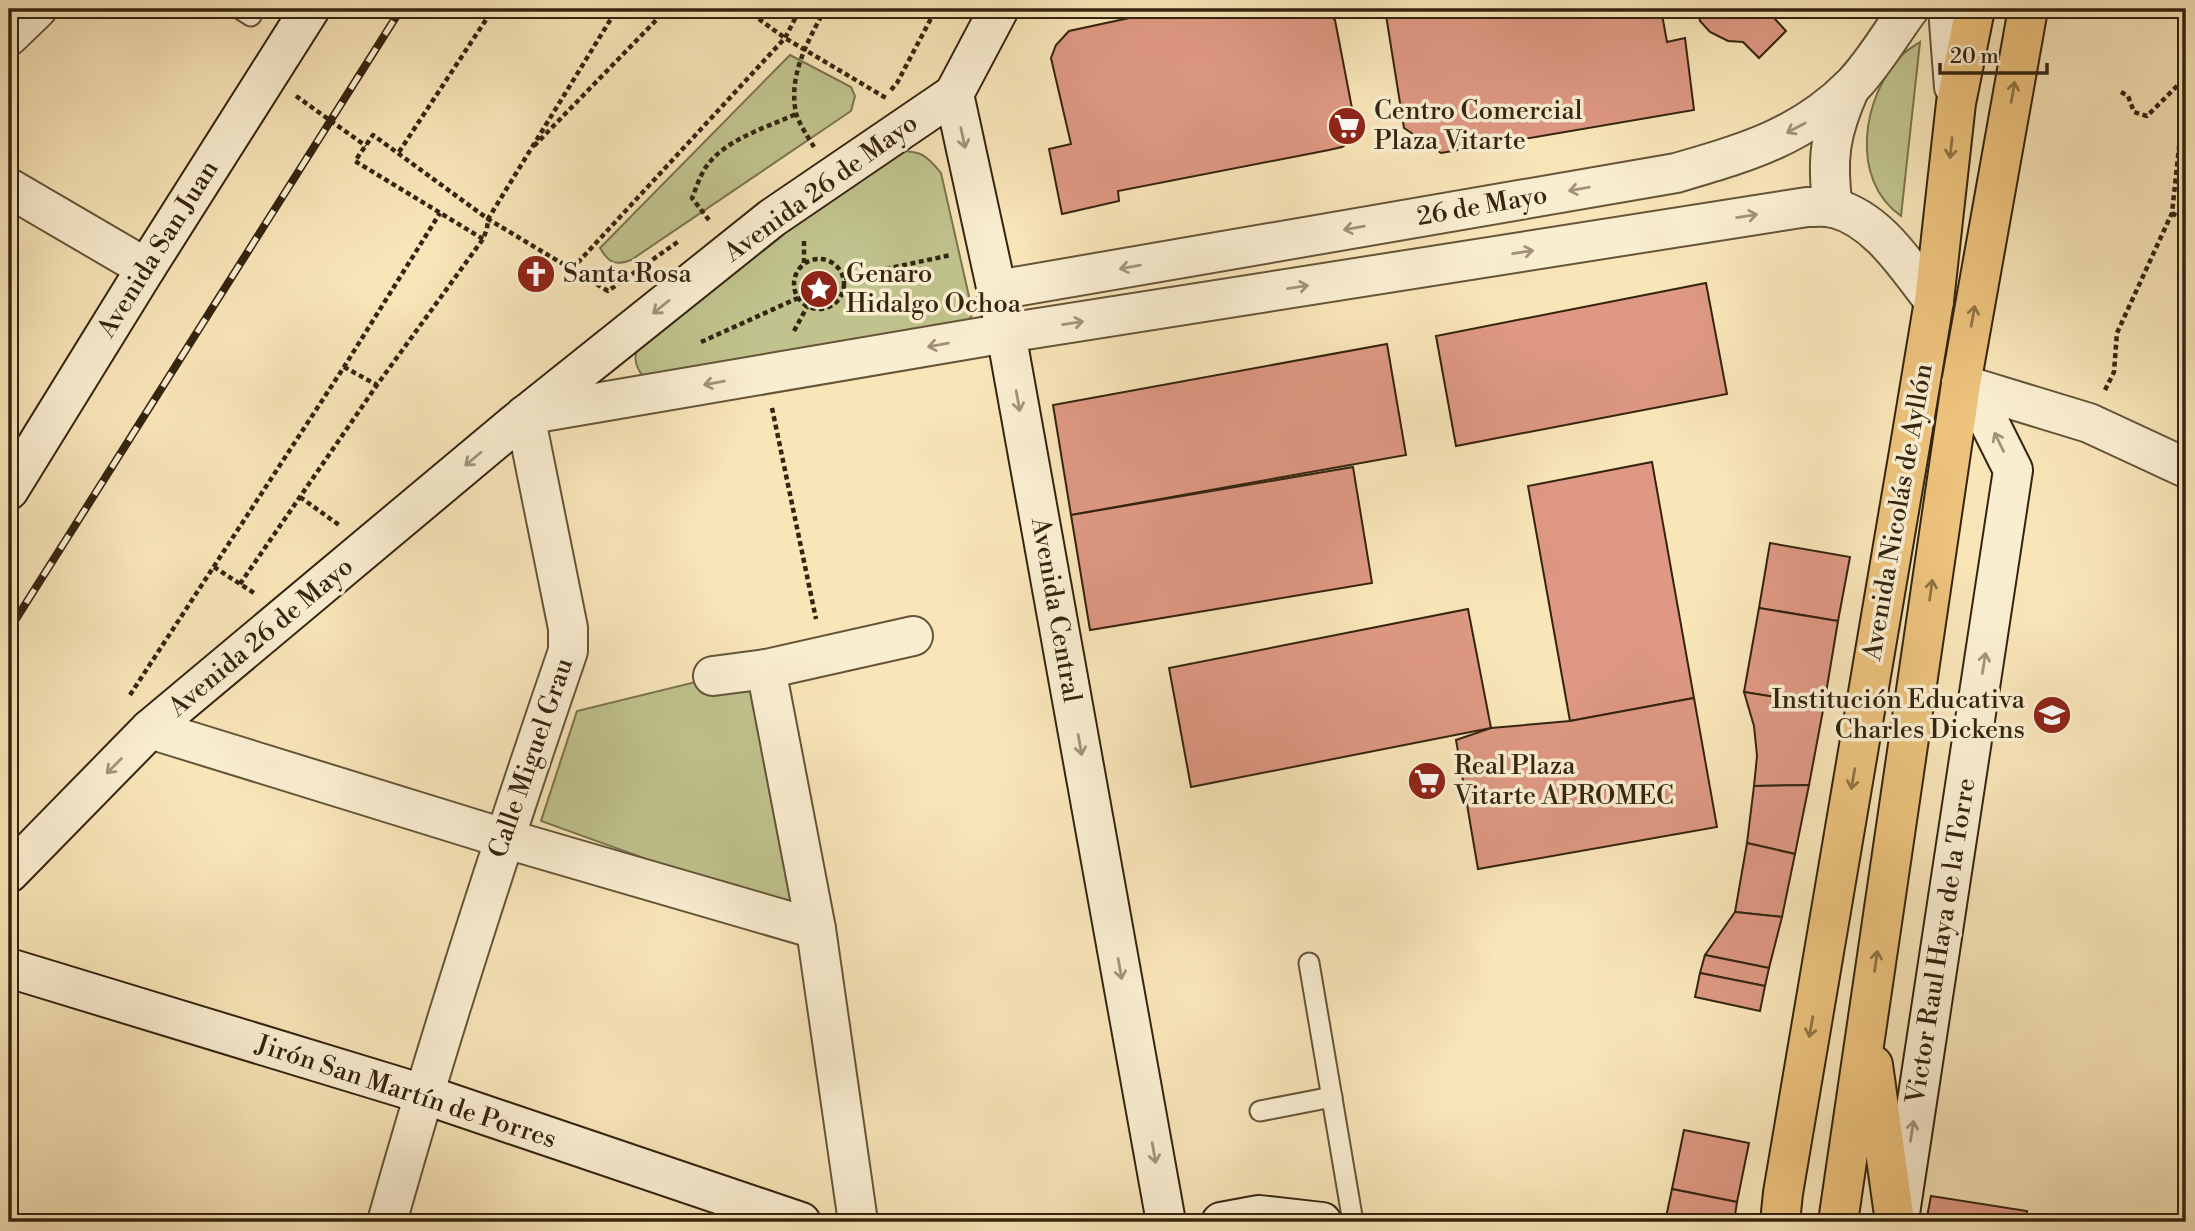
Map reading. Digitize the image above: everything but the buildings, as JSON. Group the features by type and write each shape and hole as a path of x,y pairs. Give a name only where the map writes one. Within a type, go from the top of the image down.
{"main road":[{"name":"Avenida Nicolás de Ayllón","path":"1780,1222 1934,301 1956,103 1975,9"},
{"name":"Avenida Nicolás de Ayllón","path":"1838,1222 1961,384 2028,9"},
{"path":"1867,1021 1897,1222"}],"street":[{"path":"9,36 37,9"},
{"name":"Avenida San Juan","path":"9,490 310,9"},
{"path":"954,93 999,9"},
{"name":"26 de Mayo","path":"997,290 1676,173 1768,144 1811,121 1851,87 1909,9"},
{"path":"1948,9 1956,103"},
{"path":"1833,208 1829,177 1830,146 1838,116 1851,87"},
{"name":"Avenida 26 de Mayo","path":"9,873 150,729 525,415 772,218 954,93"},
{"name":"Avenida Central","path":"954,93 1006,333 1166,1222"},
{"path":"9,188 146,268"},
{"name":"26 de Mayo","path":"1006,333 1807,207 1833,208 1861,222 1891,246 1934,301"},
{"path":"525,415 1006,333"},
{"path":"1961,384 2089,423 2186,468"},
{"name":"Victor Raul Haya de la Torre","path":"1897,1222 2013,470 1987,418 1961,384"},
{"name":"Calle Miguel Grau","path":"387,1222 423,1094 503,838 568,651 569,638 525,415"},
{"path":"713,676 766,668 913,635"},
{"path":"766,668 816,929 858,1222"},
{"path":"150,729 503,838 816,929"},
{"name":"Jirón San Martín de Porres","path":"9,968 423,1094 801,1222"},
{"path":"1221,1222 1259,1214 1322,1222"}],"lane":[{"path":"1309,963 1353,1222"},
{"path":"1260,1111 1332,1097"}],"path":[{"path":"399,152 493,9"},
{"path":"240,584 377,385 483,239 488,219 617,9"},
{"path":"529,152 667,9"},
{"path":"745,9 803,49 885,97 910,123"},
{"path":"572,269 785,37 800,9"},
{"path":"814,147 796,114 794,82 803,49 825,9"},
{"path":"267,75 366,146"},
{"path":"2121,92 2128,96 2134,111 2147,116 2186,76"},
{"path":"709,220 692,198 707,165 740,139 796,114"},
{"path":"483,239 355,161 373,135 488,219 608,291"},
{"path":"2089,423 2114,372 2117,333 2172,213 2180,138"},
{"path":"127,699 344,367 440,213"},
{"path":"2172,213 2186,222"},
{"path":"844,278 951,255"},
{"path":"816,258 828,260 838,267 844,278 844,290 839,300 830,308 818,310 807,307 794,290 797,271 804,263 816,258"},
{"path":"701,342 798,298"},
{"path":"344,367 377,385"},
{"path":"771,404 824,656"},
{"path":"300,497 345,528"},
{"path":"214,567 274,605 286,616"}],"green space":[{"path":"1920,42 1901,216 1884,200 1874,181 1868,160 1867,137 1870,114 1888,72 1902,55"},
{"path":"790,55 851,87 855,96 851,111 631,260 617,263 606,257 600,248"},
{"path":"895,151 921,154 941,173 973,314 959,332 649,384 639,371 636,360 637,347 643,332"},
{"path":"716,677 750,688 793,912 541,821 577,711"}],"railway":[{"path":"9,630 401,9"}],"place":[{"name":"Centro Comercial Plaza Vitarte","path":"1347,126"},
{"name":"Santa Rosa","path":"536,274"},
{"name":"Genaro Hidalgo Ochoa","path":"819,289"},
{"name":"Institución Educativa Charles Dickens","path":"2052,715"},
{"name":"Real Plaza Vitarte APROMEC","path":"1427,781"}]}
